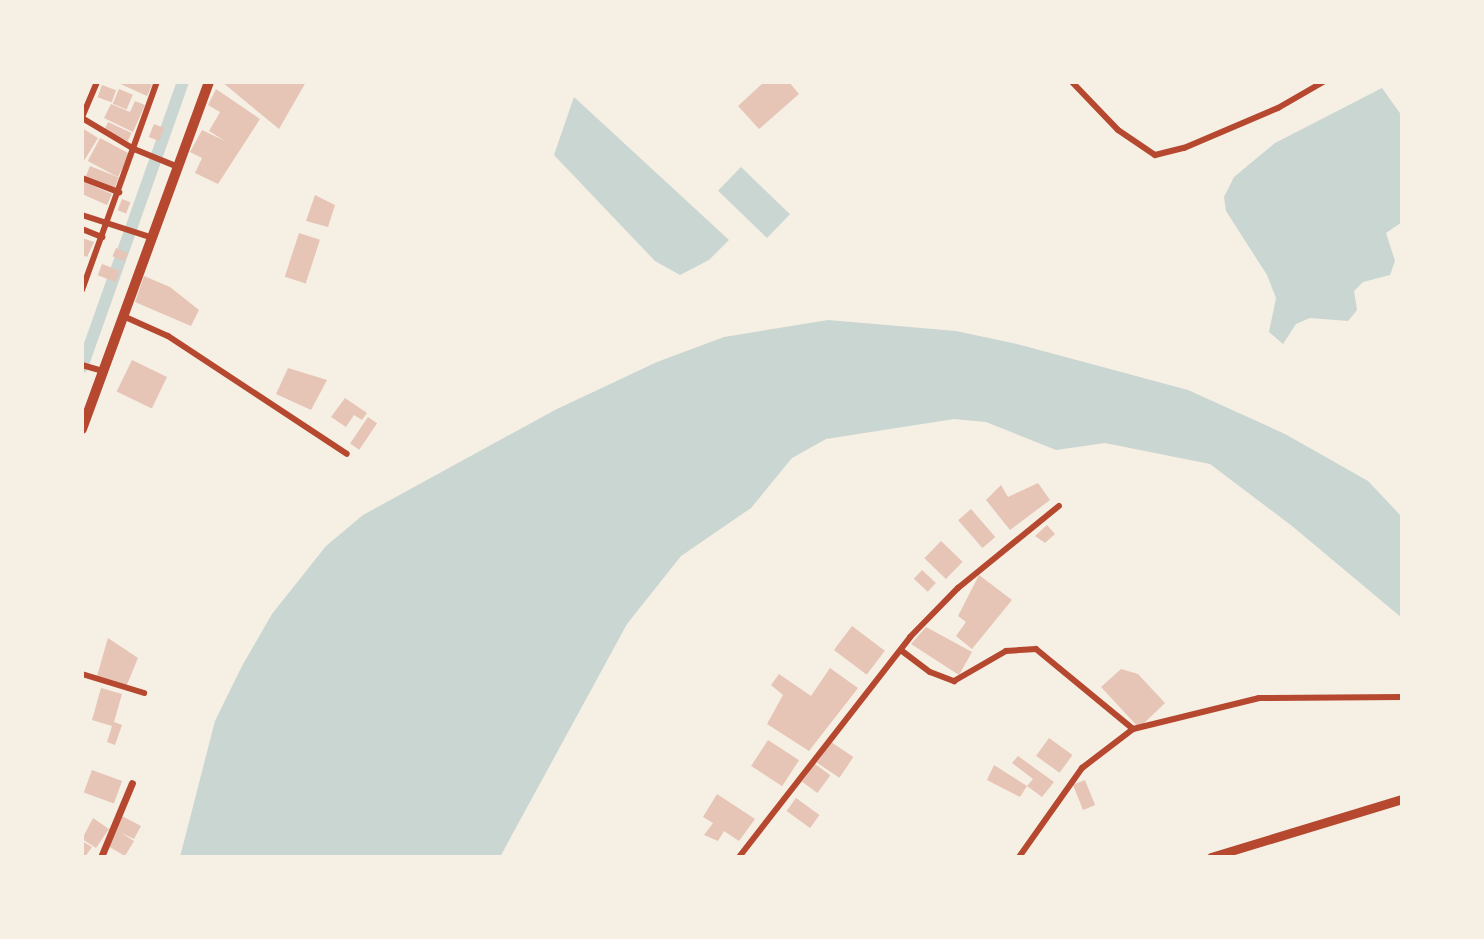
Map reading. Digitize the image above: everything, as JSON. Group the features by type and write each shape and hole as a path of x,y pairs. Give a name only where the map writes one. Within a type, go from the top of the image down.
{"main road":[{"path":"82,429 209,82"},
{"path":"1211,857 1402,799"}],"street":[{"path":"97,82 82,118 138,151 178,167"},
{"path":"82,290 119,192 138,151 157,82"},
{"path":"1072,82 1118,130 1155,155 1184,148 1278,108 1323,82"},
{"path":"82,178 119,192"},
{"path":"82,215 153,238"},
{"path":"82,229 102,237"},
{"path":"123,316 168,336 347,454"},
{"path":"85,366 103,371"},
{"path":"739,857 902,651 958,589 1059,506"},
{"path":"902,651 930,672 954,681 1006,651 1036,649 1133,729"},
{"path":"82,674 144,694"},
{"path":"1019,857 1082,768 1133,729 1259,698 1402,697"},
{"path":"101,857 132,783"}],"shaded area":[{"path":"1382,88 1402,116 1402,222 1386,233 1395,261 1390,275 1363,282 1354,291 1357,310 1348,321 1310,318 1296,324 1283,344 1269,332 1276,298 1267,275 1226,211 1224,197 1234,177 1275,143"},
{"path":"574,97 729,240 709,260 680,275 655,261 554,155"},
{"path":"741,167 790,214 767,238 718,191"},
{"path":"828,320 956,331 1017,344 1188,390 1285,434 1368,481 1402,517 1402,618 1292,526 1210,464 1105,443 1056,450 986,422 954,419 826,439 792,458 751,508 681,556 627,624 500,857 180,857 215,721 242,666 272,614 326,546 363,515 555,410 657,362 724,337"}],"building":[{"path":"116,82 146,82 152,85 147,96"},
{"path":"222,82 306,82 279,129"},
{"path":"764,82 789,82 799,94 759,129 738,106"},
{"path":"102,85 116,90 112,102 98,97"},
{"path":"119,89 133,95 127,110 113,104"},
{"path":"216,89 260,119 218,184 195,173 202,158 190,152 202,130 225,141 209,131 220,112 208,105"},
{"path":"135,101 145,105 133,132 104,118 111,104 130,112"},
{"path":"108,122 132,133 128,141 104,130"},
{"path":"154,124 164,128 159,141 149,137"},
{"path":"82,128 98,138 82,164"},
{"path":"100,138 130,154 118,177 88,161"},
{"path":"90,166 119,178 114,189 86,177"},
{"path":"82,181 112,194 107,205 82,194"},
{"path":"315,195 335,205 328,227 306,221"},
{"path":"122,199 130,202 126,213 118,210"},
{"path":"299,233 320,240 306,284 285,277"},
{"path":"82,238 94,242 87,257 82,255"},
{"path":"116,248 128,253 124,261 112,256"},
{"path":"102,264 120,271 115,282 98,275"},
{"path":"144,276 170,287 199,310 191,326 135,302"},
{"path":"132,360 167,377 152,409 117,391"},
{"path":"288,368 327,380 311,410 276,394"},
{"path":"345,398 367,413 362,420 354,415 346,427 331,417"},
{"path":"368,417 377,423 359,450 350,444"},
{"path":"1038,483 1050,500 1010,530 986,500 1001,485 1008,497"},
{"path":"971,509 995,537 982,548 958,520"},
{"path":"1047,525 1055,534 1045,543 1035,536"},
{"path":"941,541 963,562 946,579 924,558"},
{"path":"922,570 936,583 928,592 914,579"},
{"path":"979,575 1012,600 972,649 956,636 966,622 958,616"},
{"path":"852,626 885,651 867,675 834,650"},
{"path":"926,627 972,652 959,675 911,644"},
{"path":"108,638 138,658 126,687 97,676"},
{"path":"830,668 858,688 809,751 767,724 783,695 771,685 779,674 811,696"},
{"path":"1121,669 1138,674 1165,703 1139,728 1101,687"},
{"path":"101,688 122,694 114,722 122,725 115,745 107,742 112,726 92,720"},
{"path":"1049,738 1072,755 1060,773 1036,756"},
{"path":"768,740 799,760 782,786 751,766"},
{"path":"831,742 853,757 839,778 817,763"},
{"path":"1018,756 1054,782 1042,797 1027,786 1033,779 1012,763"},
{"path":"815,764 830,775 817,793 802,782"},
{"path":"994,765 1027,786 1020,797 987,780"},
{"path":"92,770 122,781 114,803 84,793"},
{"path":"1085,780 1095,805 1083,810 1073,785"},
{"path":"717,794 755,819 739,841 724,831 718,841 704,835 713,823 703,817"},
{"path":"796,798 819,815 810,828 787,811"},
{"path":"122,816 141,826 134,839 121,833 134,841 125,856 106,845"},
{"path":"93,818 109,829 96,848 82,839"},
{"path":"82,841 92,847 85,857 82,856"}],"waterway":[{"path":"82,367 183,82"}]}
